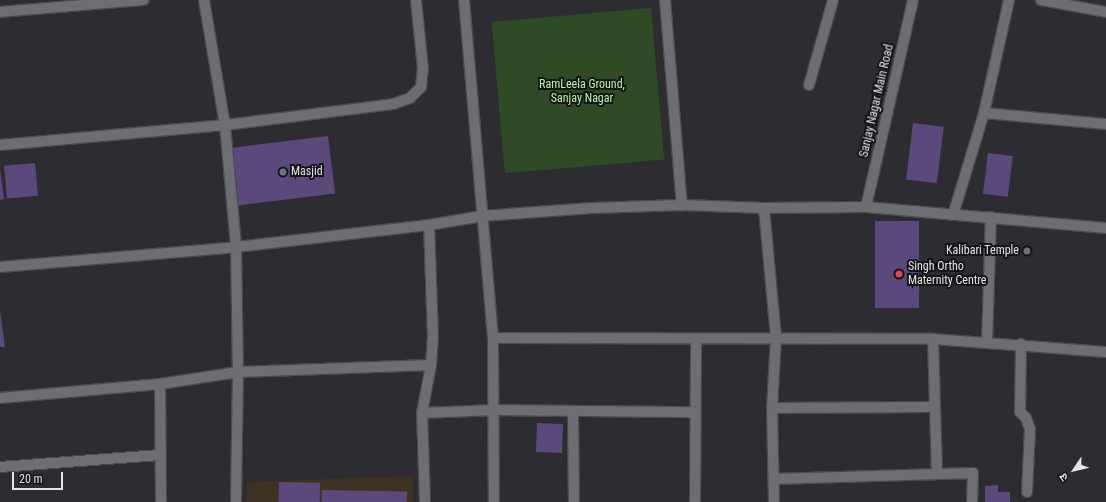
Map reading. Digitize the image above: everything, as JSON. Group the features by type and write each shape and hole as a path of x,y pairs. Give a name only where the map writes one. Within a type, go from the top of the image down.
{"street":[{"path":"0,12 144,0"},
{"path":"204,0 225,125 236,247 238,372 236,502"},
{"path":"0,145 225,125 393,104 410,98 421,87 423,69 416,0"},
{"path":"464,0 493,338 495,410 494,502"},
{"path":"665,0 682,205"},
{"path":"809,85 833,0"},
{"name":"Sanjay Nagar Main Road","path":"866,207 913,0"},
{"path":"953,215 984,113 1009,0"},
{"path":"1041,0 1106,12"},
{"path":"984,113 1106,124"},
{"path":"0,267 236,247 429,225 482,216 592,208 682,205 764,208 866,207 1106,228"},
{"path":"764,208 776,337 772,408 774,502"},
{"path":"988,343 992,217"},
{"path":"425,502 422,413 431,365 429,225"},
{"path":"493,338 696,339 776,337 933,339 1021,344 1106,352"},
{"path":"695,502 694,412 696,339"},
{"path":"933,339 934,407 938,473"},
{"path":"1021,344 1020,412 1026,418 1030,429 1027,492"},
{"path":"0,398 160,384 238,372 431,365"},
{"path":"160,384 161,502"},
{"path":"772,408 934,407"},
{"path":"422,413 495,410 573,412 694,412"},
{"path":"573,412 574,502"},
{"path":"0,467 161,455"},
{"path":"774,479 973,473 972,502"}],"shaded area":[{"path":"413,476 413,502 247,502 247,482"}],"green space":[{"name":"RamLeela Ground, Sanjay Nagar","path":"651,8 664,159 505,173 492,22"}],"building":[{"path":"913,123 944,127 937,183 906,180"},
{"name":"Masjid","path":"328,136 335,194 236,206 229,148"},
{"path":"988,153 1013,156 1008,197 983,194"},
{"path":"35,163 38,196 7,199 4,166"},
{"path":"0,169 4,199 0,200"},
{"path":"875,221 919,221 919,308 875,308"},
{"path":"0,310 5,347 0,347"},
{"path":"537,423 563,424 562,453 536,452"},
{"path":"279,482 320,483 320,502 279,502"},
{"path":"998,485 998,492 1010,492 1010,502 985,502 985,486"},
{"path":"322,490 407,491 407,502 322,502"}],"place":[{"name":"Masjid","path":"283,172"},
{"name":"Kalibari Temple","path":"1027,251"},
{"name":"Singh Ortho Maternity Centre","path":"899,274"}]}
